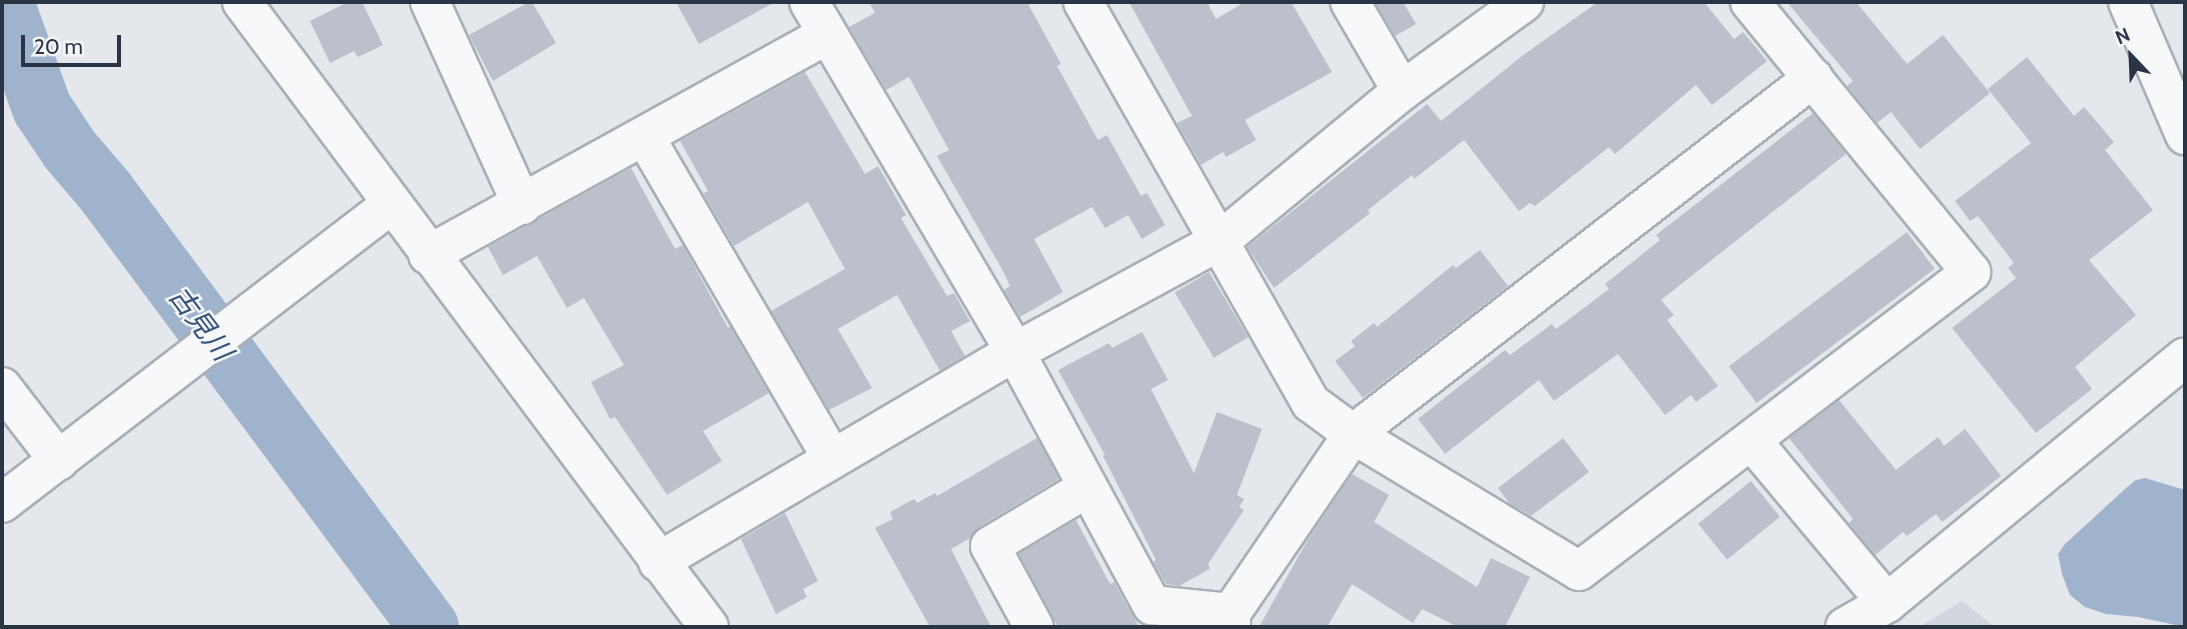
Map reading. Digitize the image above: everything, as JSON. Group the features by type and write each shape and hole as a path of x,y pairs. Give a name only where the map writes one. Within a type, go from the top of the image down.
{"street":[{"path":"242,2 428,255 709,627"},
{"path":"430,2 522,205"},
{"path":"810,2 1015,352 1152,605 1231,620 1353,433 1813,78"},
{"path":"1083,2 1221,240 1311,403 1353,433 1579,570 1971,272 1750,2"},
{"path":"1350,2 1402,91"},
{"path":"658,562 1015,352 1221,240 1402,91 1524,2"},
{"path":"2128,2 2185,135"},
{"path":"428,255 827,35"},
{"path":"645,137 832,458"},
{"path":"2,503 391,205"},
{"path":"1845,627 1887,604 2185,358"},
{"path":"2,387 58,461"},
{"path":"1752,441 1887,604"},
{"path":"1034,627 990,546 1087,488"}],"shaded area":[{"path":"1962,601 1995,627 1919,627"}],"water":[{"path":"2145,478 2185,490 2185,627 2138,617 2106,614 2085,607 2070,595 2062,574 2058,554 2065,544 2125,489 2136,480"}],"building":[{"path":"348,2 362,2 383,45 358,57 354,51 330,63 310,21"},
{"path":"532,2 556,43 493,81 469,35"},
{"path":"676,2 775,2 699,44"},
{"path":"869,2 1027,2 1061,64 1057,66 1098,140 1107,135 1141,196 1147,193 1165,225 1142,239 1128,215 1105,228 1092,207 1034,239 1063,292 1020,317 1004,290 1010,286 1003,271 937,156 949,150 909,77 886,90 849,27 875,13"},
{"path":"1129,2 1207,2 1216,19 1245,2 1291,2 1332,72 1245,120 1256,140 1226,157 1223,152 1201,165 1177,123 1192,116"},
{"path":"1375,2 1403,2 1416,24 1395,36"},
{"path":"1598,2 1704,2 1734,39 1743,32 1767,61 1712,105 1696,85 1615,154 1609,147 1535,206 1530,203 1519,211 1464,140 1414,179 1412,175 1368,210 1370,213 1274,288 1247,247 1427,104 1441,121 1522,56"},
{"path":"1787,2 1856,2 1907,64 1943,35 1990,93 1920,149 1891,112 1877,123 1847,86 1853,81"},
{"path":"2027,57 2074,116 2084,107 2114,142 2105,150 2153,210 2089,260 2136,315 2075,367 2092,389 2036,433 1952,328 2016,278 2008,268 2014,263 1978,216 1970,221 1955,201 2031,143 1988,89"},
{"path":"805,72 865,174 878,166 906,215 901,218 947,296 954,293 970,321 951,331 965,356 940,371 897,295 838,329 872,388 829,410 771,311 845,269 808,202 734,246 703,193 708,191 680,141"},
{"path":"1813,113 1846,154 1661,300 1674,315 1667,320 1718,386 1696,402 1691,395 1665,415 1618,354 1554,401 1539,380 1445,454 1418,419 1505,350 1510,355 1552,324 1556,329 1609,289 1605,284 1660,240 1656,235"},
{"path":"631,168 675,249 683,245 728,328 730,326 769,393 703,431 722,461 667,495 615,417 610,419 591,382 624,365 584,298 567,308 537,256 503,275 488,247"},
{"path":"1907,232 1935,269 1757,403 1729,366"},
{"path":"1480,250 1508,286 1363,398 1335,361 1355,346 1351,341 1374,323 1377,327 1453,265 1456,268"},
{"path":"1209,272 1248,337 1214,358 1175,293"},
{"path":"1142,332 1168,380 1151,389 1194,473 1217,412 1262,429 1237,495 1244,499 1239,507 1244,510 1208,564 1210,569 1179,586 1166,584 1153,562 1156,560 1103,456 1105,455 1058,370 1109,343 1112,348"},
{"path":"1839,400 1896,470 1938,437 1944,446 1965,429 2001,476 1942,522 1936,514 1907,536 1903,532 1875,555 1849,523 1853,519 1789,438"},
{"path":"1037,438 1059,479 979,527 970,538 951,549 991,627 930,627 875,528 893,519 890,512 914,499 917,503 935,493 937,496"},
{"path":"1563,438 1589,472 1531,516 1509,503 1498,488"},
{"path":"1352,474 1389,495 1374,522 1477,587 1491,558 1530,577 1505,627 1458,627 1422,609 1413,623 1352,584 1327,627 1259,627 1307,541"},
{"path":"1751,481 1780,517 1727,560 1698,524"},
{"path":"785,513 818,581 803,589 807,597 776,614 741,539"},
{"path":"1076,520 1110,584 1114,582 1139,627 1058,627 1019,554"}],"waterway":[{"name":"古見川","path":"4,2 42,108 70,150 105,191 429,627"}]}
